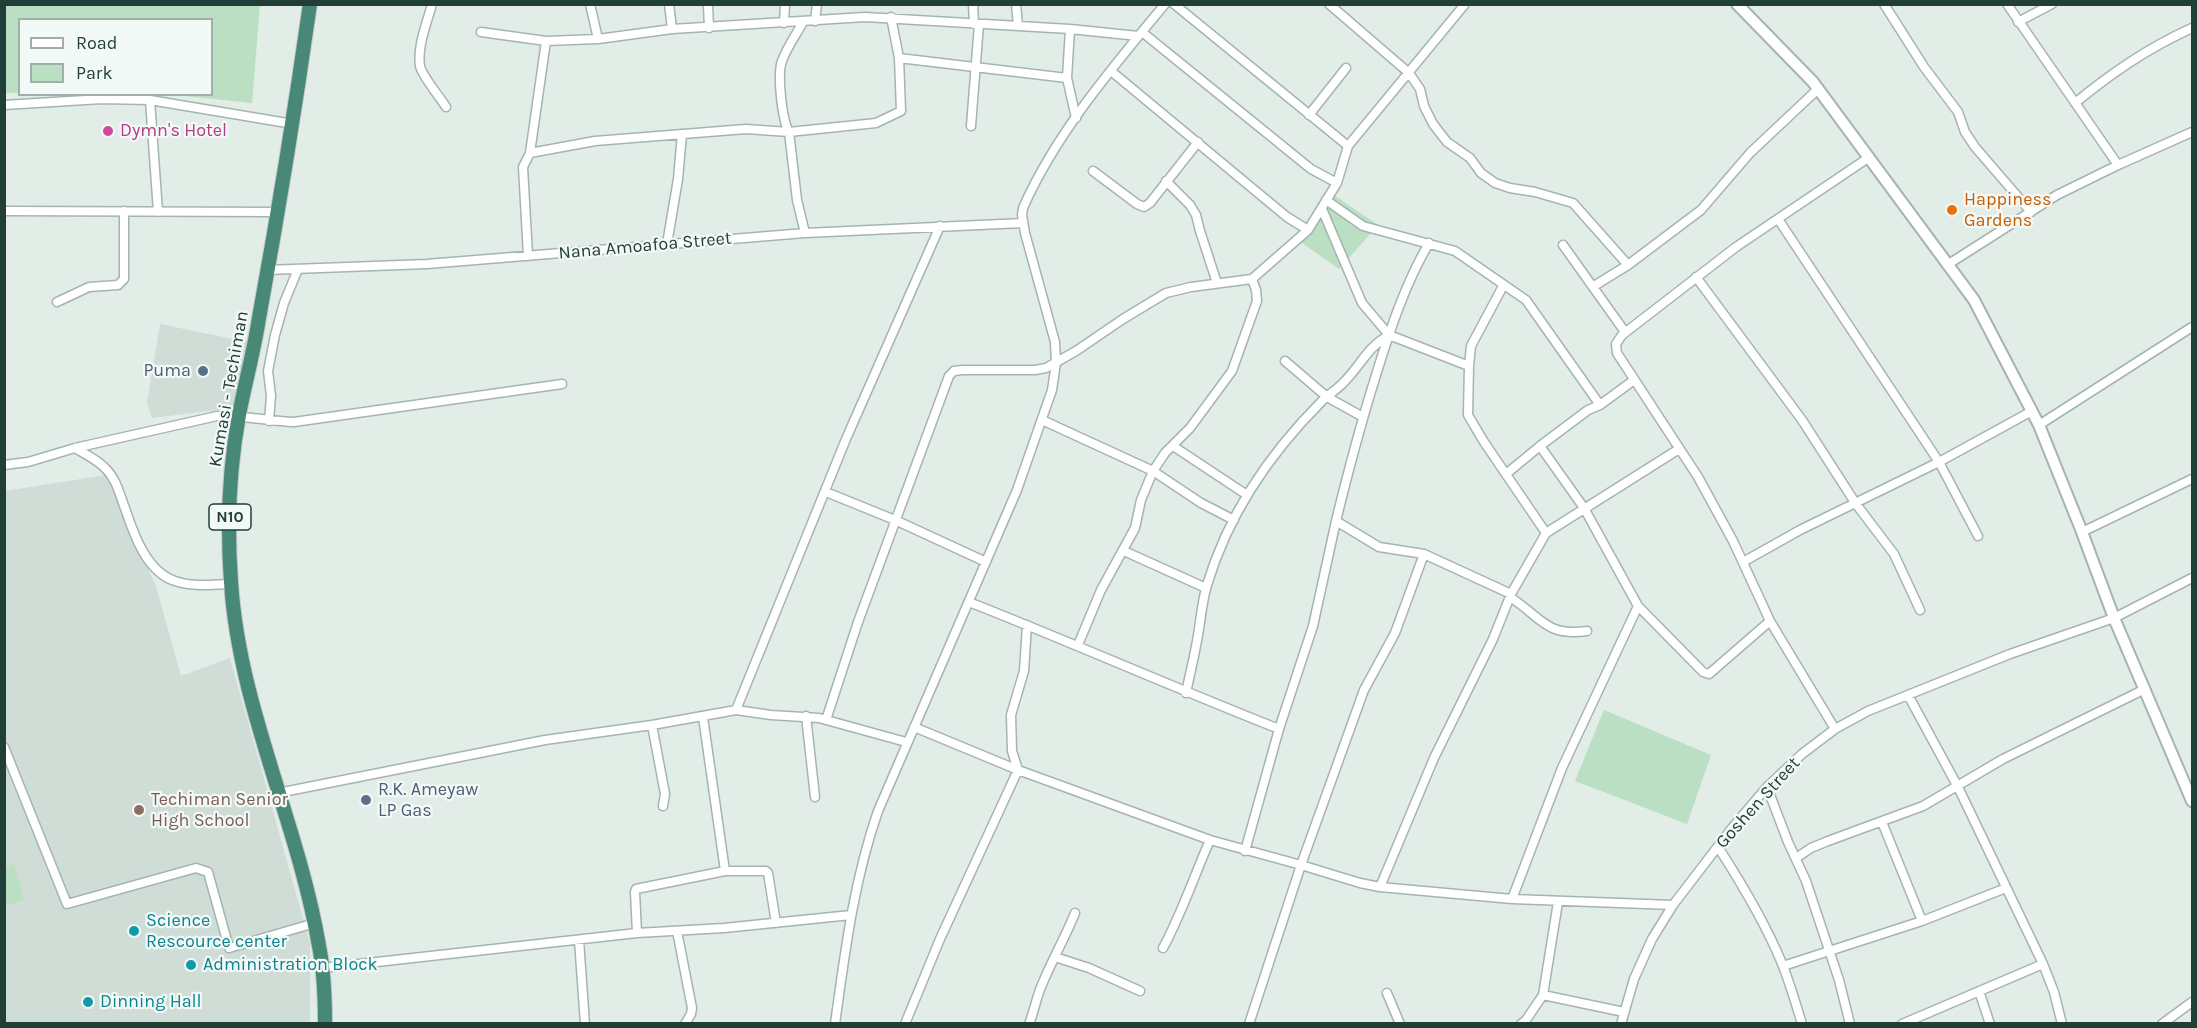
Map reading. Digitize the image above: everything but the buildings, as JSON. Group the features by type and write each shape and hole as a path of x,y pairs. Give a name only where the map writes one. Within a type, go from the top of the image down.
{"highway":[{"name":"Kumasi - Techiman","path":"310,4 278,212 239,415 231,484 231,584 248,687 300,860 315,923 323,969 325,1023"}],"street":[{"path":"432,4 422,42 420,67 446,107"},
{"path":"590,4 598,39"},
{"path":"669,4 672,29"},
{"path":"708,4 709,28"},
{"path":"784,23 785,4"},
{"path":"815,21 817,4"},
{"path":"971,126 976,24 973,4"},
{"path":"1016,4 1018,26"},
{"path":"835,1023 851,915 871,831 906,742 1017,490 1052,390 1056,363 1055,342 1022,214 1050,155 1165,4"},
{"path":"1174,4 1347,146"},
{"path":"1329,4 1409,73 1420,89 1424,106 1433,124 1447,142 1470,158 1481,173 1503,185 1573,203 1628,265"},
{"path":"826,720 858,622 949,376 954,371 963,370 1046,368 1166,293 1252,279 1308,230 1337,183 1347,146 1466,4"},
{"path":"1737,4 1818,88 1974,300 2039,425 2114,618 2193,801"},
{"path":"1884,4 1924,68 1958,112 1970,140 2031,212"},
{"path":"2007,4 2118,165"},
{"path":"2018,22 2052,4"},
{"path":"530,153 596,141 746,129 789,132 867,125 890,118 901,111 899,58 891,17"},
{"path":"481,32 546,41 598,39 672,29 891,17 1140,34 1311,169 1337,183"},
{"path":"803,22 782,61 780,70 796,200 805,233"},
{"path":"2074,103 2114,71 2158,44 2193,28"},
{"path":"1070,29 1067,78 1076,118"},
{"path":"528,256 523,167 530,153 546,41"},
{"path":"899,58 1067,78"},
{"path":"1309,115 1346,68"},
{"path":"1112,71 1287,217 1308,230"},
{"path":"1594,286 1628,265 1701,210 1750,153 1818,88"},
{"path":"4,105 102,99 150,99 293,124"},
{"path":"150,99 158,212"},
{"path":"1947,265 2057,195 2193,132"},
{"path":"667,244 678,179 682,134"},
{"path":"1093,171 1144,207 1150,203 1198,142"},
{"path":"1836,729 1770,621 1743,562 1698,477 1617,353 1616,344 1625,332 1696,277 1868,158"},
{"path":"1166,181 1190,205 1196,215 1217,283"},
{"path":"1324,204 1363,226 1455,251 1526,300 1600,405"},
{"path":"1324,204 1362,303 1389,335 1469,366"},
{"path":"4,211 278,212"},
{"path":"57,302 88,287 122,283 124,279 124,211"},
{"path":"1779,219 1939,462 1978,536"},
{"name":"Nana Amoafoa Street","path":"267,270 427,264 805,233 1023,223"},
{"path":"736,710 846,439 940,226"},
{"path":"1245,851 1279,729 1313,626 1336,521 1363,417 1400,304 1429,243"},
{"path":"1563,245 1625,332"},
{"path":"269,421 271,396 268,371 284,303 298,268"},
{"path":"1696,277 1802,420 1856,504 1894,554 1920,610"},
{"path":"1078,645 1096,599 1135,528 1141,500 1153,471 1165,453 1212,400 1232,371 1257,301 1257,290 1252,279"},
{"path":"1503,285 1471,346 1468,415 1546,533"},
{"path":"2039,425 2193,327"},
{"path":"1186,693 1206,588 1214,562 1247,495 1267,464 1327,397 1343,384 1376,343 1389,335"},
{"path":"1284,361 1327,397 1363,417"},
{"path":"1506,474 1588,410 1600,405 1634,380"},
{"path":"4,465 28,462 75,448 217,416 239,415 269,421 309,421 562,384"},
{"path":"1743,562 1800,530 1939,462 2032,411"},
{"path":"1042,420 1153,471 1201,503 1234,520"},
{"path":"1173,446 1247,495"},
{"path":"1540,446 1584,508 1638,606 1703,672 1709,674 1770,621"},
{"path":"75,448 106,468 116,483 135,536 161,572 174,580 199,585 231,584"},
{"path":"1380,887 1434,758 1493,639 1510,596 1546,533 1679,449"},
{"path":"2082,532 2193,479"},
{"path":"826,492 895,520 986,562"},
{"path":"1336,521 1379,547 1424,554 1510,596 1540,622 1556,631 1572,633 1587,631"},
{"path":"1124,551 1206,588"},
{"path":"1249,1023 1301,865 1364,690 1395,633 1424,554"},
{"name":"Goshen Street","path":"1621,1023 1634,979 1652,939 1673,905 1767,787 1802,754 1836,729 1868,711 2010,654 2114,618 2193,578"},
{"path":"969,602 1078,645 1186,693 1279,729"},
{"path":"1512,899 1562,768 1638,606"},
{"path":"905,1023 940,939 1018,770 1012,751 1011,715 1024,670 1027,625"},
{"path":"1796,858 1828,841 1923,806 2002,759 2145,689"},
{"path":"1908,694 1958,787 2043,964 2054,992 2062,1023"},
{"path":"278,793 545,740 736,710 771,715 806,716 906,742"},
{"path":"806,716 815,797"},
{"path":"703,717 725,871"},
{"path":"652,725 664,794 663,806"},
{"path":"914,727 1018,770 1210,840 1360,883 1380,887 1512,899 1673,905"},
{"path":"4,747 67,904 196,868 208,872 228,948 315,923"},
{"path":"1767,787 1806,881 1839,980 1850,1023"},
{"path":"1882,822 1922,921"},
{"path":"1163,948 1183,909 1210,840"},
{"path":"1718,847 1740,882 1783,966 1802,1023"},
{"path":"637,933 636,889 725,871 766,871 768,873 776,923"},
{"path":"1783,966 1922,921 2006,888"},
{"path":"1521,1023 1526,1020 1543,995 1558,902"},
{"path":"1029,1023 1040,990 1075,913"},
{"path":"323,969 637,933 851,915"},
{"path":"677,931 692,1008 685,1023"},
{"path":"579,940 585,1023"},
{"path":"1055,957 1089,968 1140,991"},
{"path":"1902,1023 2043,964"},
{"path":"1979,991 1990,1023"},
{"path":"1387,993 1400,1023"},
{"path":"1543,995 1624,1011"},
{"path":"2162,1023 2193,1002"}],"shaded area":[{"path":"160,324 248,342 234,408 152,418 147,403"},
{"name":"Techiman Senior High School","path":"106,475 156,586 181,676 230,658 310,943 310,1023 5,1024 5,491"}],"green space":[{"path":"5,4 260,5 252,103 185,96 213,96 213,18 18,18 18,93 5,93"},
{"path":"1334,195 1378,225 1339,269 1298,240"},
{"path":"1604,710 1711,755 1687,824 1575,781"},
{"path":"14,864 24,900 5,906 5,867"}],"place":[{"name":"Dymn's Hotel","path":"108,131"},
{"name":"Happiness Gardens","path":"1952,210"},
{"name":"Puma","path":"203,371"},
{"name":"R.K. Ameyaw LP Gas","path":"366,800"},
{"name":"Techiman Senior High School","path":"139,810"},
{"name":"Science Rescource center","path":"134,931"},
{"name":"Administration Block","path":"191,965"},
{"name":"Dinning Hall","path":"88,1002"}]}
